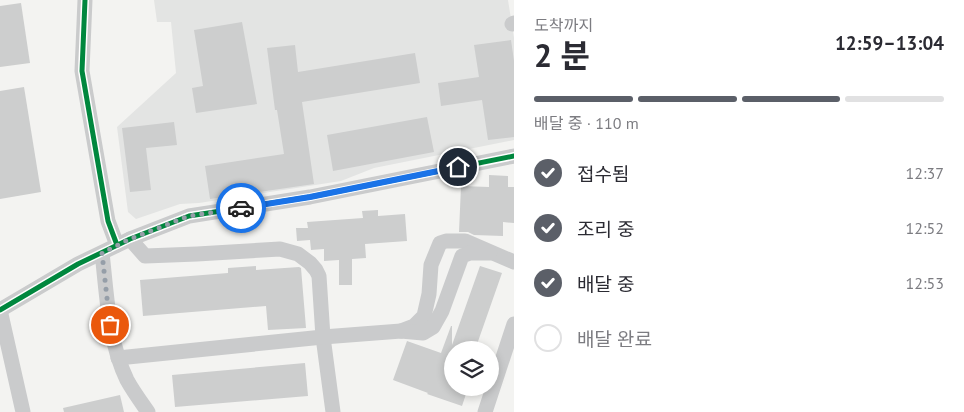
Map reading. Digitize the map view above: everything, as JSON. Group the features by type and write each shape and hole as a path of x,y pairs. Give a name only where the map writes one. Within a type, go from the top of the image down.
{"street":[{"path":"85,0 82,71 108,221 124,242 145,256 280,249 298,254 310,263 319,276 323,337 333,412"},
{"path":"23,412 0,310 78,264 124,242 189,216 199,209 310,197 514,156"},
{"path":"400,331 414,326 424,316 429,294 431,265 440,243 446,240 465,241 514,262"},
{"path":"102,253 110,325 118,358 128,381 148,412"},
{"path":"118,358 323,337 400,331 423,333 433,326 442,310 462,256 470,253 490,253"},
{"path":"485,412 514,324"}],"shaded area":[{"path":"154,0 508,0 514,38 514,140 374,168 341,181 199,203 180,204 136,219 128,212 117,127 176,73 171,22 157,22"}],"building":[{"path":"21,3 30,63 0,67 0,6"},
{"path":"242,22 257,104 196,113 192,88 203,86 194,30"},
{"path":"511,40 514,61 514,137 488,140 482,100 441,106 438,83 479,77 474,45"},
{"path":"295,45 298,72 415,53 420,83 302,102 314,184 210,199 205,166 284,154 277,110 275,110 267,48"},
{"path":"24,87 41,192 0,199 0,91"},
{"path":"427,117 434,152 333,171 327,135"},
{"path":"174,122 177,145 146,148 151,190 130,192 122,128"},
{"path":"489,175 508,176 508,187 514,187 514,223 503,222 503,236 474,235 468,232 459,232 461,186 489,187"},
{"path":"378,210 378,216 405,214 407,241 365,244 366,258 352,259 352,285 339,285 339,260 324,261 324,249 311,250 310,240 297,241 296,228 308,228 307,222 363,218 362,211"},
{"path":"256,266 256,270 301,268 306,328 268,330 266,306 143,316 140,280 228,273 228,268"},
{"path":"480,266 502,273 478,341 453,341"},
{"path":"451,326 452,341 445,341"},
{"path":"407,341 441,353 444,345 444,396 465,396 462,406 393,380"},
{"path":"305,363 308,396 175,407 172,375"},
{"path":"120,395 124,412 64,412 63,408"}],"cycle path":[{"path":"85,0 82,71 108,221 117,245"},
{"path":"0,310 78,264 130,239 189,216 310,197 514,156"}],"way so far":[{"path":"110,325 102,253 130,239 189,216 241,208"}],"route":[{"path":"241,208 310,197 458,167"}]}
